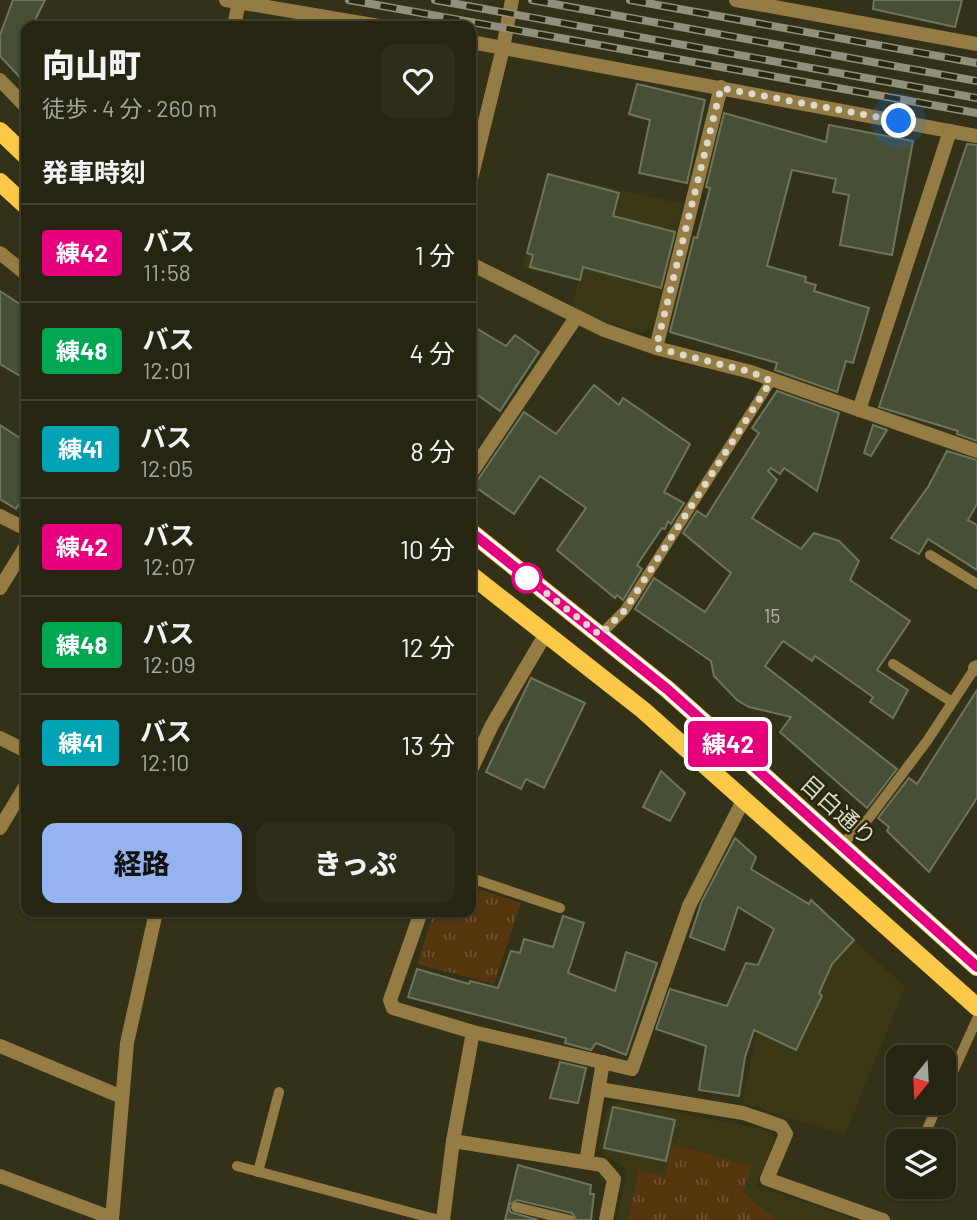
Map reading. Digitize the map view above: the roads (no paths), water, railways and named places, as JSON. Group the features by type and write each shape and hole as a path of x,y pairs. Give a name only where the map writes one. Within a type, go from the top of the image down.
{"main road":[{"path":"0,131 21,151"},
{"path":"0,182 21,201"},
{"name":"目白通り","path":"476,536 667,689 977,967"},
{"path":"476,579 643,710 977,1007"}],"street":[{"path":"476,136 503,48 512,0"},
{"path":"736,0 977,44"},
{"path":"234,21 233,1 350,21"},
{"path":"476,43 977,136"},
{"path":"0,80 21,102"},
{"path":"656,348 721,88"},
{"path":"859,410 950,131"},
{"path":"0,253 21,270"},
{"path":"476,267 575,318 656,348 751,372 977,451"},
{"path":"476,466 575,318"},
{"path":"0,516 21,526"},
{"path":"2,583 21,554"},
{"path":"476,760 492,726 545,635"},
{"path":"0,737 21,748"},
{"path":"0,828 21,793"},
{"path":"415,917 390,1000 393,1008 473,1032 632,1069 689,906 744,799"},
{"path":"0,1176 112,1219 127,1044 155,917"},
{"path":"441,1220 473,1032"},
{"path":"0,1046 122,1097"},
{"path":"586,1162 603,1062"},
{"path":"599,1089 743,1113 781,1126 786,1134 767,1179 883,1220"},
{"path":"453,1141 602,1165 614,1179 606,1220"}],"lane":[{"path":"600,635 625,610 771,381"},
{"path":"930,555 977,584"},
{"path":"893,664 952,702"},
{"path":"841,845 877,807 927,741 976,667"},
{"path":"476,880 560,908"},
{"path":"956,1065 977,1019"},
{"path":"258,1172 279,1092"},
{"path":"237,1166 441,1220"},
{"path":"516,1207 570,1220"}],"railway":[{"path":"349,0 466,21"},
{"path":"435,0 977,98"},
{"path":"532,0 977,81"},
{"path":"630,0 977,63"},
{"path":"476,23 977,113"}]}
